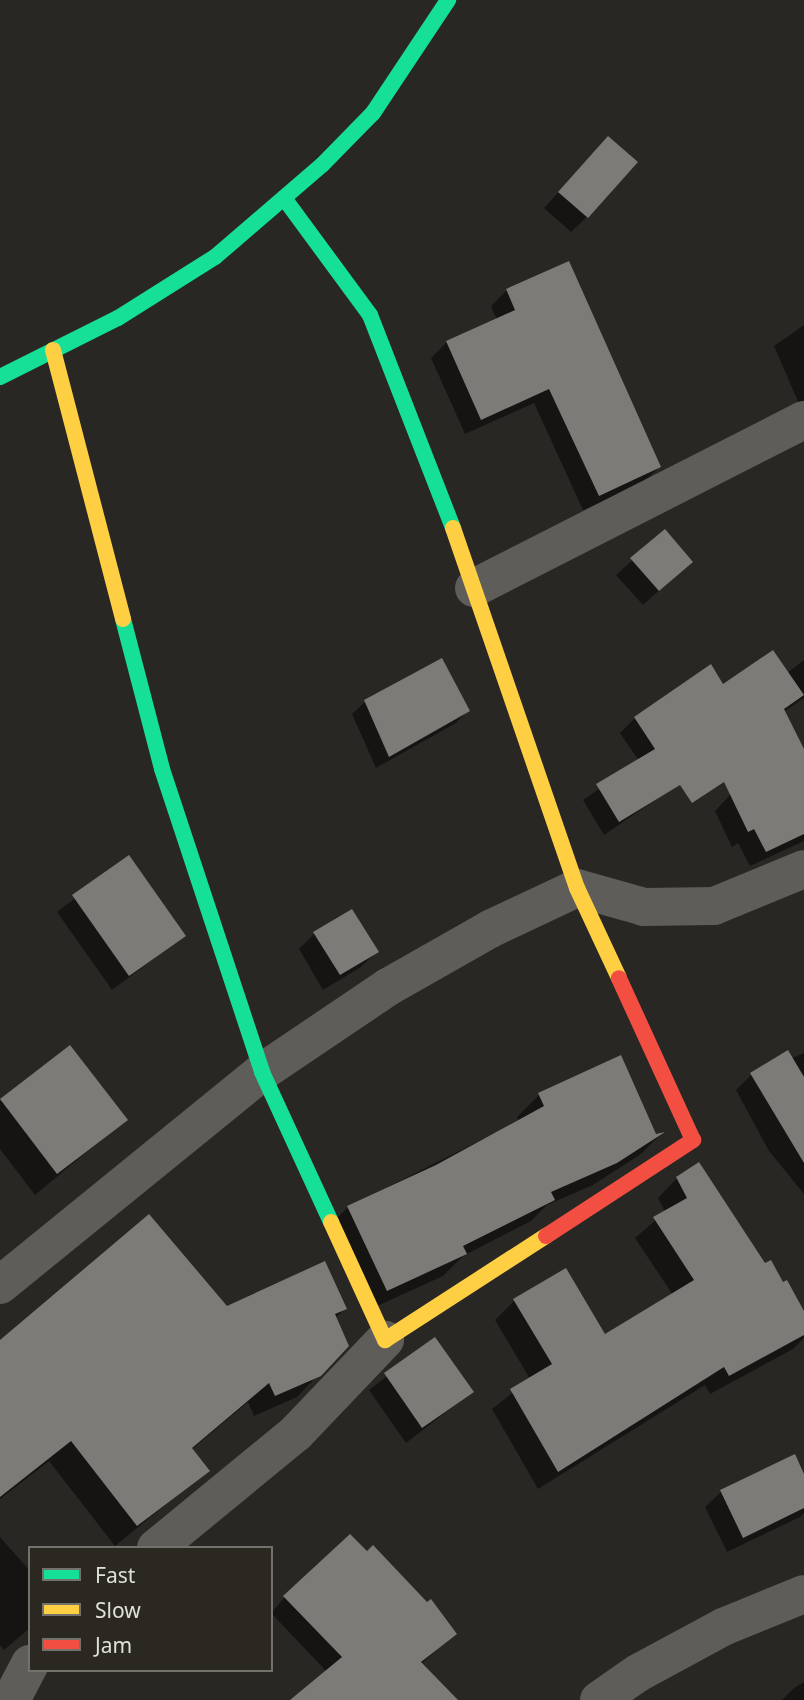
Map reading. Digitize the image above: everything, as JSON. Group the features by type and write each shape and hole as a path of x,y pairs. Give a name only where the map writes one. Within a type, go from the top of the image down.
{"street":[{"path":"0,377 118,318 215,257 284,198 373,113 449,0"},
{"path":"158,1546 296,1433 385,1340 693,1140 577,888 474,588 370,315 284,198"},
{"path":"53,350 162,769 262,1072 385,1340"},
{"path":"474,588 804,420"},
{"path":"0,1284 262,1072 388,986 490,929 577,888 644,907 714,905 804,869"},
{"path":"598,1700 638,1672 723,1627 804,1594"}],"building":[{"path":"608,136 638,162 588,218 558,192"},
{"path":"569,261 661,467 599,496 549,389 481,420 446,341 515,310 506,289"},
{"path":"665,529 693,562 659,591 630,558"},
{"path":"773,650 804,695 784,709 804,749 804,834 766,852 754,829 748,832 724,782 692,803 680,785 619,822 596,784 655,749 634,717 711,664 723,684"},
{"path":"442,658 470,711 389,757 364,700"},
{"path":"129,855 186,936 129,976 72,895"},
{"path":"352,909 379,952 340,975 313,932"},
{"path":"70,1045 128,1120 57,1174 0,1099"},
{"path":"788,1050 804,1077 804,1163 750,1073"},
{"path":"621,1055 656,1134 665,1132 617,1163 551,1192 555,1200 463,1246 467,1254 387,1291 347,1206 436,1165 544,1106 538,1093"},
{"path":"699,1162 765,1263 771,1260 783,1282 787,1280 804,1311 804,1335 729,1376 724,1367 558,1472 510,1389 552,1364 513,1299 566,1268 605,1334 694,1280 653,1217 687,1198 676,1177"},
{"path":"149,1214 227,1306 325,1261 347,1309 335,1314 349,1346 321,1376 275,1396 269,1383 192,1448 210,1471 137,1526 71,1441 0,1497 0,1340"},
{"path":"435,1337 474,1392 422,1428 384,1373"},
{"path":"795,1454 804,1474 804,1508 743,1538 720,1490"},
{"path":"350,1534 367,1551 373,1545 427,1602 431,1599 457,1634 421,1662 458,1700 290,1700 342,1657 283,1596"}],"traffic: fast":[{"path":"0,377 118,318 215,257 322,165 373,113 448,0"},
{"path":"284,198 370,315 453,528"},
{"path":"123,619 162,769 262,1072 331,1222"}],"traffic: slow":[{"path":"53,350 123,619"},
{"path":"453,528 577,888 619,978"},
{"path":"331,1222 385,1340 546,1236"}],"traffic: jam":[{"path":"546,1236 693,1140 619,978"}]}
